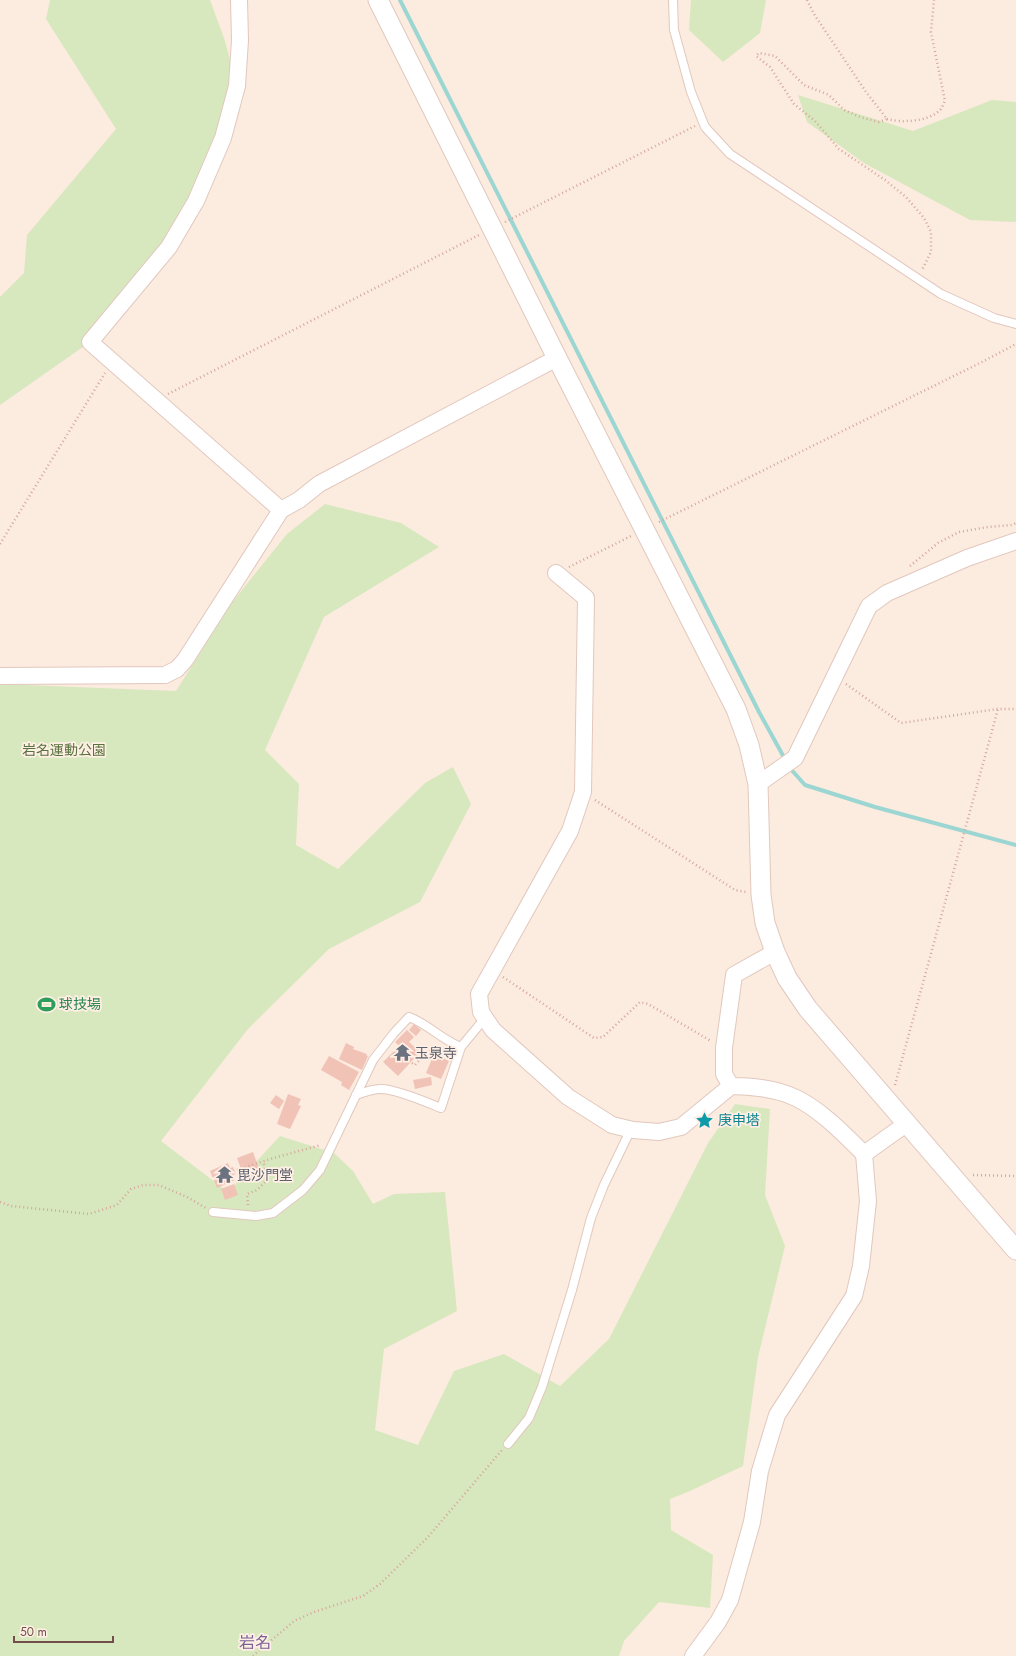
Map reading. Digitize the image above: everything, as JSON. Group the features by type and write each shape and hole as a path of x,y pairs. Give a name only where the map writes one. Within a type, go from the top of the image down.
{"street":[{"path":"239,0 240,40 237,86 223,138 196,201 169,247 90,342 281,510"},
{"path":"378,0 557,358 736,709 749,745 758,784 760,895 765,923 775,952 787,978 808,1010 1016,1250"},
{"path":"0,676 165,675 176,669 185,660 281,510 299,500 319,484 557,358"},
{"path":"758,784 795,758 869,606 887,593 967,558 1016,541"},
{"path":"556,573 586,598 583,792 570,832 479,994 481,1012 493,1030 568,1097 612,1125 630,1129 659,1132 681,1127 731,1086 753,1086 796,1098 823,1116 849,1138 864,1154 868,1201 861,1266 854,1296 777,1415 760,1471 752,1522 730,1600 718,1622 693,1656"},
{"path":"731,1086 724,1074 724,1048 734,975 775,952"},
{"path":"864,1154 906,1124"}],"lane":[{"path":"673,0 674,30 682,64 691,92 705,127 730,154 941,294 994,318 1016,324"},
{"path":"213,1212 256,1216 273,1212 303,1190 320,1170 373,1060 394,1033 409,1017 435,1031 450,1043 461,1047"},
{"path":"356,1095 371,1090 383,1089 418,1099 441,1108 461,1047 486,1018"},
{"path":"508,1444 528,1418 542,1387 572,1290 591,1218 604,1185 630,1129"}],"path":[{"path":"807,0 814,14 866,92 887,119 897,122 914,121 934,115 940,110 945,101 931,32 934,0"},
{"path":"887,119 879,122 860,117 844,110 829,95 804,85 775,56 759,53 756,56 770,67 794,104 815,121 839,149 885,180 906,197 924,218 931,232 931,252 917,279"},
{"path":"155,400 703,122"},
{"path":"556,573 1016,344"},
{"path":"0,544 111,362"},
{"path":"906,570 938,543 959,532 1012,525 1016,523"},
{"path":"836,674 850,688 901,723 998,709 1016,709"},
{"path":"883,1097 895,1085 998,709"},
{"path":"583,792 735,890 760,895"},
{"path":"493,970 594,1038 603,1037 640,1002 648,1004 724,1048"},
{"path":"412,1062 415,1065 426,1052 450,1043"},
{"path":"237,1170 304,1150"},
{"path":"250,1216 247,1194 257,1190 268,1179 263,1161"},
{"path":"950,1175 1016,1176"},
{"path":"0,1202 11,1206 89,1214 117,1205 131,1189 143,1185 159,1185 187,1197 213,1212"},
{"path":"253,1656 294,1622 314,1612 363,1596 380,1584 428,1537 508,1444"}],"green space":[{"path":"50,0 210,0 225,41 237,86 169,247 90,342 0,405 0,297 24,273 27,235 116,129 46,19"},
{"path":"691,0 766,0 760,33 723,62 689,30"},
{"path":"798,95 913,131 992,100 1016,102 1016,222 970,220 864,163 807,122"},
{"name":"岩名運動公園","path":"325,504 401,523 439,547 324,617 265,750 299,784 296,845 338,869 425,783 453,767 471,804 420,902 329,949 248,1029 161,1141 228,1192 280,1136 334,1153 353,1171 373,1204 394,1194 445,1192 457,1311 384,1349 375,1430 418,1445 454,1371 504,1354 560,1386 609,1339 708,1143 735,1104 770,1109 765,1195 785,1246 758,1357 743,1466 670,1499 671,1530 713,1555 710,1608 659,1602 624,1641 619,1656 0,1656 0,684 176,691 230,605 287,534"}],"building":[{"path":"414,1024 421,1030 416,1036 409,1030"},
{"path":"407,1030 414,1037 409,1042 420,1052 398,1076 383,1062 399,1046 395,1042"},
{"path":"346,1043 354,1047 353,1049 367,1054 366,1055 368,1056 362,1070 339,1059"},
{"path":"434,1054 449,1061 441,1079 426,1073"},
{"path":"329,1056 359,1072 349,1090 341,1085 342,1082 321,1070"},
{"path":"431,1077 432,1085 415,1089 413,1080"},
{"path":"288,1094 301,1099 298,1105 301,1106 290,1129 277,1124"},
{"path":"276,1095 284,1101 279,1109 270,1103"},
{"path":"253,1152 261,1174 245,1180 237,1158"},
{"path":"228,1163 230,1168 233,1167 236,1174 233,1175 235,1180 217,1188 210,1171"},
{"path":"234,1184 238,1195 225,1200 221,1189"}],"waterway":[{"path":"400,0 759,712 786,761"},
{"path":"789,767 805,785 875,807 1016,845"}],"place":[{"name":"球技場","path":"46,1004"},
{"name":"玉泉寺","path":"402,1053"},
{"name":"庚申塔","path":"705,1120"},
{"name":"毘沙門堂","path":"224,1175"}],"district":[{"name":"岩名","path":"255,1642"}]}
